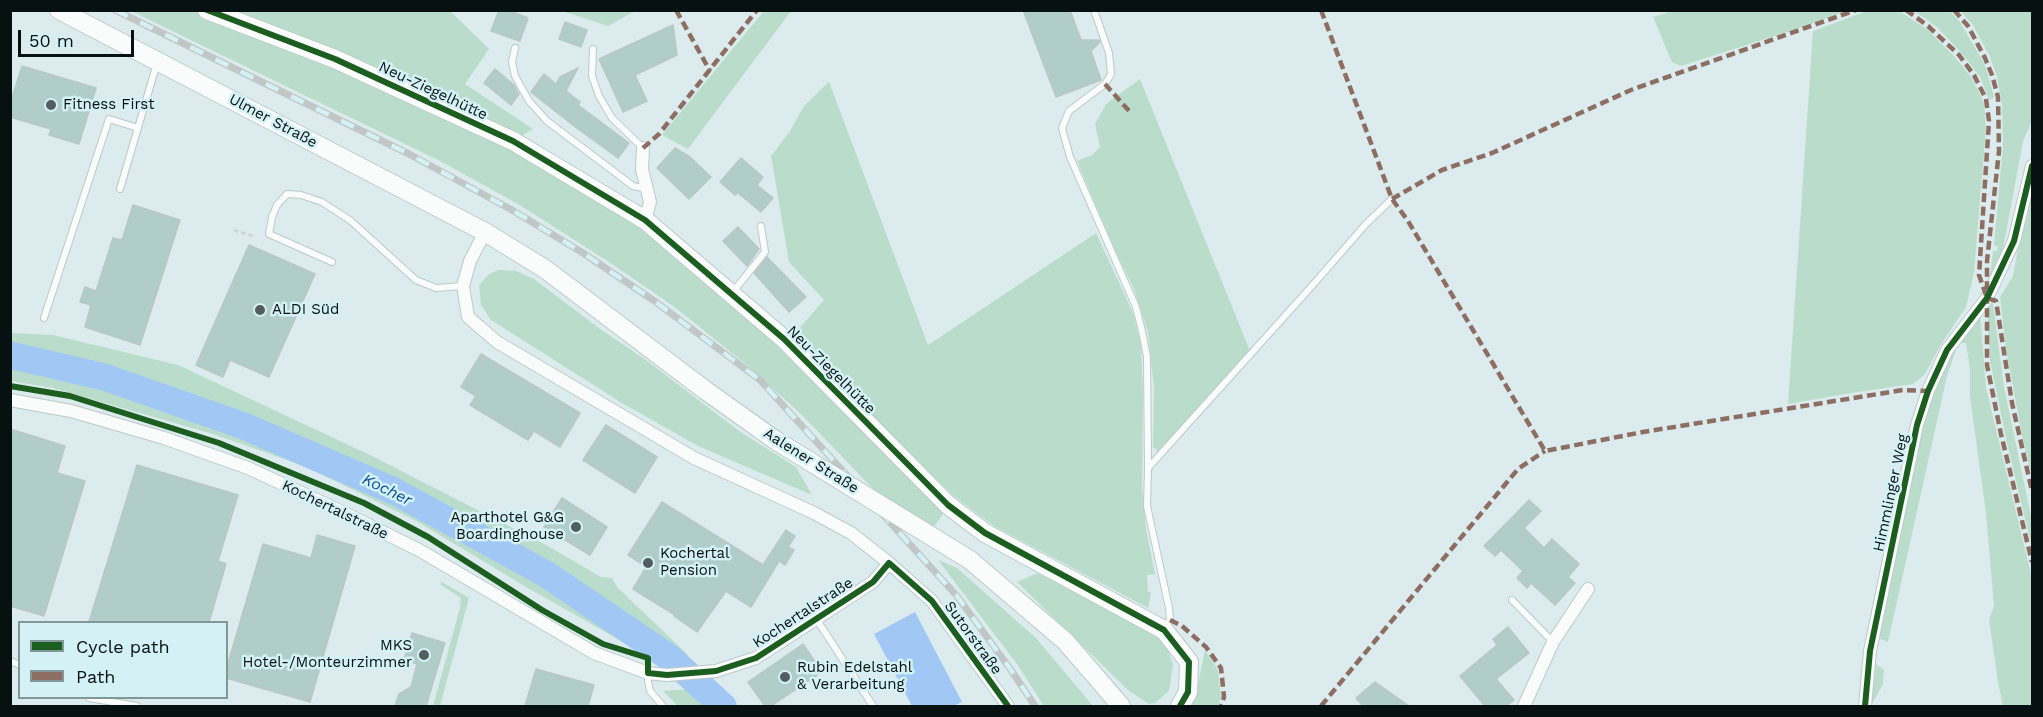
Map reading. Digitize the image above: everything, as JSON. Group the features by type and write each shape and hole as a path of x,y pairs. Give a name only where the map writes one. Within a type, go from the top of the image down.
{"street":[{"name":"Ulmer Straße","path":"59,10 485,232"},
{"name":"Neu-Ziegelhütte","path":"207,10 335,59 513,141 645,220 784,339 948,505 985,533 1164,630 1189,662 1188,692 1180,706"},
{"path":"643,148 642,169 650,202 645,220"},
{"name":"Himmlinger Weg","path":"1866,706 1870,651 1917,425 1928,391 1947,350 1987,298 2014,241 2032,166"},
{"path":"485,232 470,261 463,286 468,317 497,342 693,458 814,513 851,533 889,562"},
{"name":"Aalener Straße","path":"485,232 545,269 775,440 970,560 1065,641 1121,706"},
{"name":"Kochertalstraße","path":"10,400 71,411 164,438 248,468 419,550 594,653 648,673 667,675 716,671 756,657 873,582 889,562"},
{"name":"Sutorstraße","path":"889,562 932,602 1008,706"},
{"path":"1529,704 1553,642 1588,589"}],"lane":[{"path":"1094,10 1109,53 1112,74 1105,84 1069,111 1062,128 1070,157 1136,307 1142,331 1147,357 1148,506 1169,608 1170,620 1164,630"},
{"path":"515,48 512,62 515,76 529,101 547,120 633,186 647,189"},
{"path":"593,49 592,76 599,96 612,118 643,148"},
{"path":"120,189 158,61"},
{"path":"44,318 109,119 138,128"},
{"path":"332,262 269,234 277,205 287,194 301,195 322,202 351,221 416,280 436,288 463,286"},
{"path":"1148,468 1366,224 1392,199"},
{"path":"732,293 765,252 761,226"},
{"path":"1512,600 1553,642"},
{"path":"817,620 873,706"},
{"path":"648,673 650,691 663,706"},
{"path":"96,699 137,706"}],"path":[{"path":"234,230 253,236"}],"green space":[{"path":"1676,10 1846,11 1681,66 1672,62 1653,17"},
{"path":"131,11 450,11 489,49 465,84 533,129 513,141 511,147 643,226 781,344 946,510 933,528 880,496 802,415 748,366 676,308 518,204 440,161"},
{"path":"562,11 635,11 608,26"},
{"path":"764,11 791,11 688,149 662,135"},
{"path":"1867,11 1899,11 1927,29 1972,78 1984,103 1986,129 1974,272 1966,307 1925,374 1913,384 1788,404 1813,31"},
{"path":"1914,11 1950,11 1960,22 1985,65 1994,97 1989,100 1980,77 1964,56 1937,27"},
{"path":"1960,11 2032,11 2032,121 2023,141 2000,265 1994,275 1990,276 1993,251 1997,251 1998,247 1994,245 2003,146 2002,104 1997,77 1990,57 1973,25"},
{"path":"1140,79 1250,351 1158,451 1153,447 1154,388 1148,332 1134,289 1077,161 1092,155 1100,147 1095,124 1106,104"},
{"path":"829,82 928,345 1096,233 1133,313 1141,345 1142,489 1146,529 1155,574 1147,575 1148,592 1151,592 1148,608 994,526 955,497 791,338 824,300 789,262 771,156 790,131 804,106"},
{"path":"2032,172 2032,477 2006,350 2000,297 2013,276"},
{"path":"499,270 516,271 534,279 739,431 796,467 812,495 698,446 622,403 491,320 481,305 479,285 489,274"},
{"path":"1993,303 2004,387 2032,521 2032,548 1990,361 1987,308"},
{"path":"1980,312 1986,388 2032,578 2032,706 2003,706 1998,682 1989,620 1994,606 1986,513 1970,397 1970,369 1966,343 1961,343 1956,350 1947,376 1888,642 1876,637 1925,419 1943,367 1958,337"},
{"path":"11,333 53,335 178,365 372,456 546,545 601,577 612,578 617,587 688,655 677,657 637,650 418,522 307,467 213,434 53,388 11,381"},
{"path":"938,560 957,568 1036,638 1093,706 1044,706 1017,664"},
{"path":"1038,573 1164,640 1173,664 1169,691 1155,703 1149,704 1128,690 1017,582"},
{"path":"442,582 469,598 440,706 433,706 461,598 440,584"},
{"path":"1205,650 1218,670 1221,697 1218,706 1187,706 1196,694"},
{"path":"1872,661 1884,670 1883,683 1887,706 1883,684 1871,706"},
{"path":"715,687 737,706 678,706 663,691"}],"water":[{"path":"915,612 962,702 953,706 912,706 874,634"}],"building":[{"path":"499,10 507,10 528,18 520,41 491,31"},
{"path":"1023,10 1070,10 1081,40 1099,40 1100,42 1091,51 1101,80 1056,97"},
{"path":"565,22 587,30 581,47 559,39"},
{"path":"673,25 677,55 635,75 647,101 623,112 599,59"},
{"name":"Fitness First","path":"22,66 96,88 79,144 49,135 51,129 10,117 10,104"},
{"path":"578,68 566,91 580,102 578,105 629,143 618,158 531,92 544,74 556,84 560,77"},
{"path":"495,69 514,85 519,94 511,105 484,83"},
{"path":"675,148 690,157 711,177 689,199 657,168"},
{"path":"741,158 763,177 757,185 773,198 761,212 720,182"},
{"path":"133,205 180,220 140,345 85,327 91,305 80,302 85,287 96,291 113,238 122,240"},
{"path":"738,227 759,249 747,266 723,241"},
{"name":"ALDI Süd","path":"249,245 315,274 269,377 230,360 223,377 196,365"},
{"path":"767,257 806,297 789,312 754,273"},
{"path":"481,354 580,413 560,447 534,431 528,440 470,405 476,396 461,387"},
{"path":"606,425 657,457 635,493 583,460"},
{"path":"10,429 65,446 57,473 85,481 44,616 10,606"},
{"path":"137,465 238,495 218,561 226,564 209,621 89,621"},
{"name":"Aparthotel G&G Boardinghouse","path":"562,498 607,527 590,555 544,527"},
{"path":"1529,500 1541,511 1524,528 1544,548 1552,539 1579,564 1568,577 1575,583 1555,605 1531,583 1527,588 1517,578 1523,571 1501,550 1495,556 1484,546"},
{"path":"662,502 763,565 786,530 795,536 788,547 794,550 785,565 779,561 751,607 726,591 697,632 675,615 633,589 646,567 628,555"},
{"path":"317,535 355,546 310,702 228,679 228,663 263,544 311,558"},
{"path":"1508,627 1529,653 1496,679 1514,700 1506,706 1485,706 1460,676 1497,645 1493,639"},
{"path":"412,633 445,643 426,706 395,706 399,694 411,687 417,664 404,660"},
{"name":"Rubin Edelstahl & Verarbeitung","path":"803,644 822,672 771,706 765,706 748,682"},
{"path":"536,669 594,685 588,706 525,706"},
{"path":"1375,682 1409,706 1363,706 1356,698"}],"waterway":[{"name":"Kocher","path":"10,355 104,377 244,426 394,491 546,574 670,658 723,706"}],"railway":[{"path":"115,10 409,154 512,210 583,253 653,300 760,380 957,596 1035,706"}],"marked path":[{"path":"676,10 710,71"},
{"path":"643,148 659,134 757,10"},
{"path":"1321,10 1392,199 1408,221 1545,451 1643,432 1903,390 1928,391"},
{"path":"1392,199 1442,170 1492,153 1631,90 1856,10"},
{"path":"1906,10 1928,26 1959,55 1974,75 1986,99 1989,121 1979,275 1987,298 1996,301 2012,403 2032,491"},
{"path":"1954,10 1968,26 1985,58 1998,97 1999,151 1987,261 1987,365 2032,562"},
{"path":"1105,84 1130,112"},
{"path":"1321,706 1518,469 1545,451"},
{"path":"1170,620 1182,626 1206,647 1221,668 1224,697 1221,706"}],"cycle path":[{"path":"207,10 335,59 513,141 645,220 784,339 948,505 985,533 1164,630 1189,662 1188,692 1180,706"},
{"path":"1865,706 1870,651 1917,425 1928,391 1947,350 1987,298 2014,241 2032,166"},
{"path":"10,386 70,396 219,443 364,503 428,537 542,610 603,644 648,658 648,673 667,675 716,671 756,658 873,582 889,563 932,601 1008,706"}],"place":[{"name":"Fitness First","path":"51,105"},
{"name":"ALDI Süd","path":"260,310"},
{"name":"Aparthotel G&G Boardinghouse","path":"576,527"},
{"name":"Kochertal Pension","path":"648,563"},
{"name":"MKS Hotel-/Monteurzimmer","path":"424,655"},
{"name":"Rubin Edelstahl & Verarbeitung","path":"785,677"}]}
